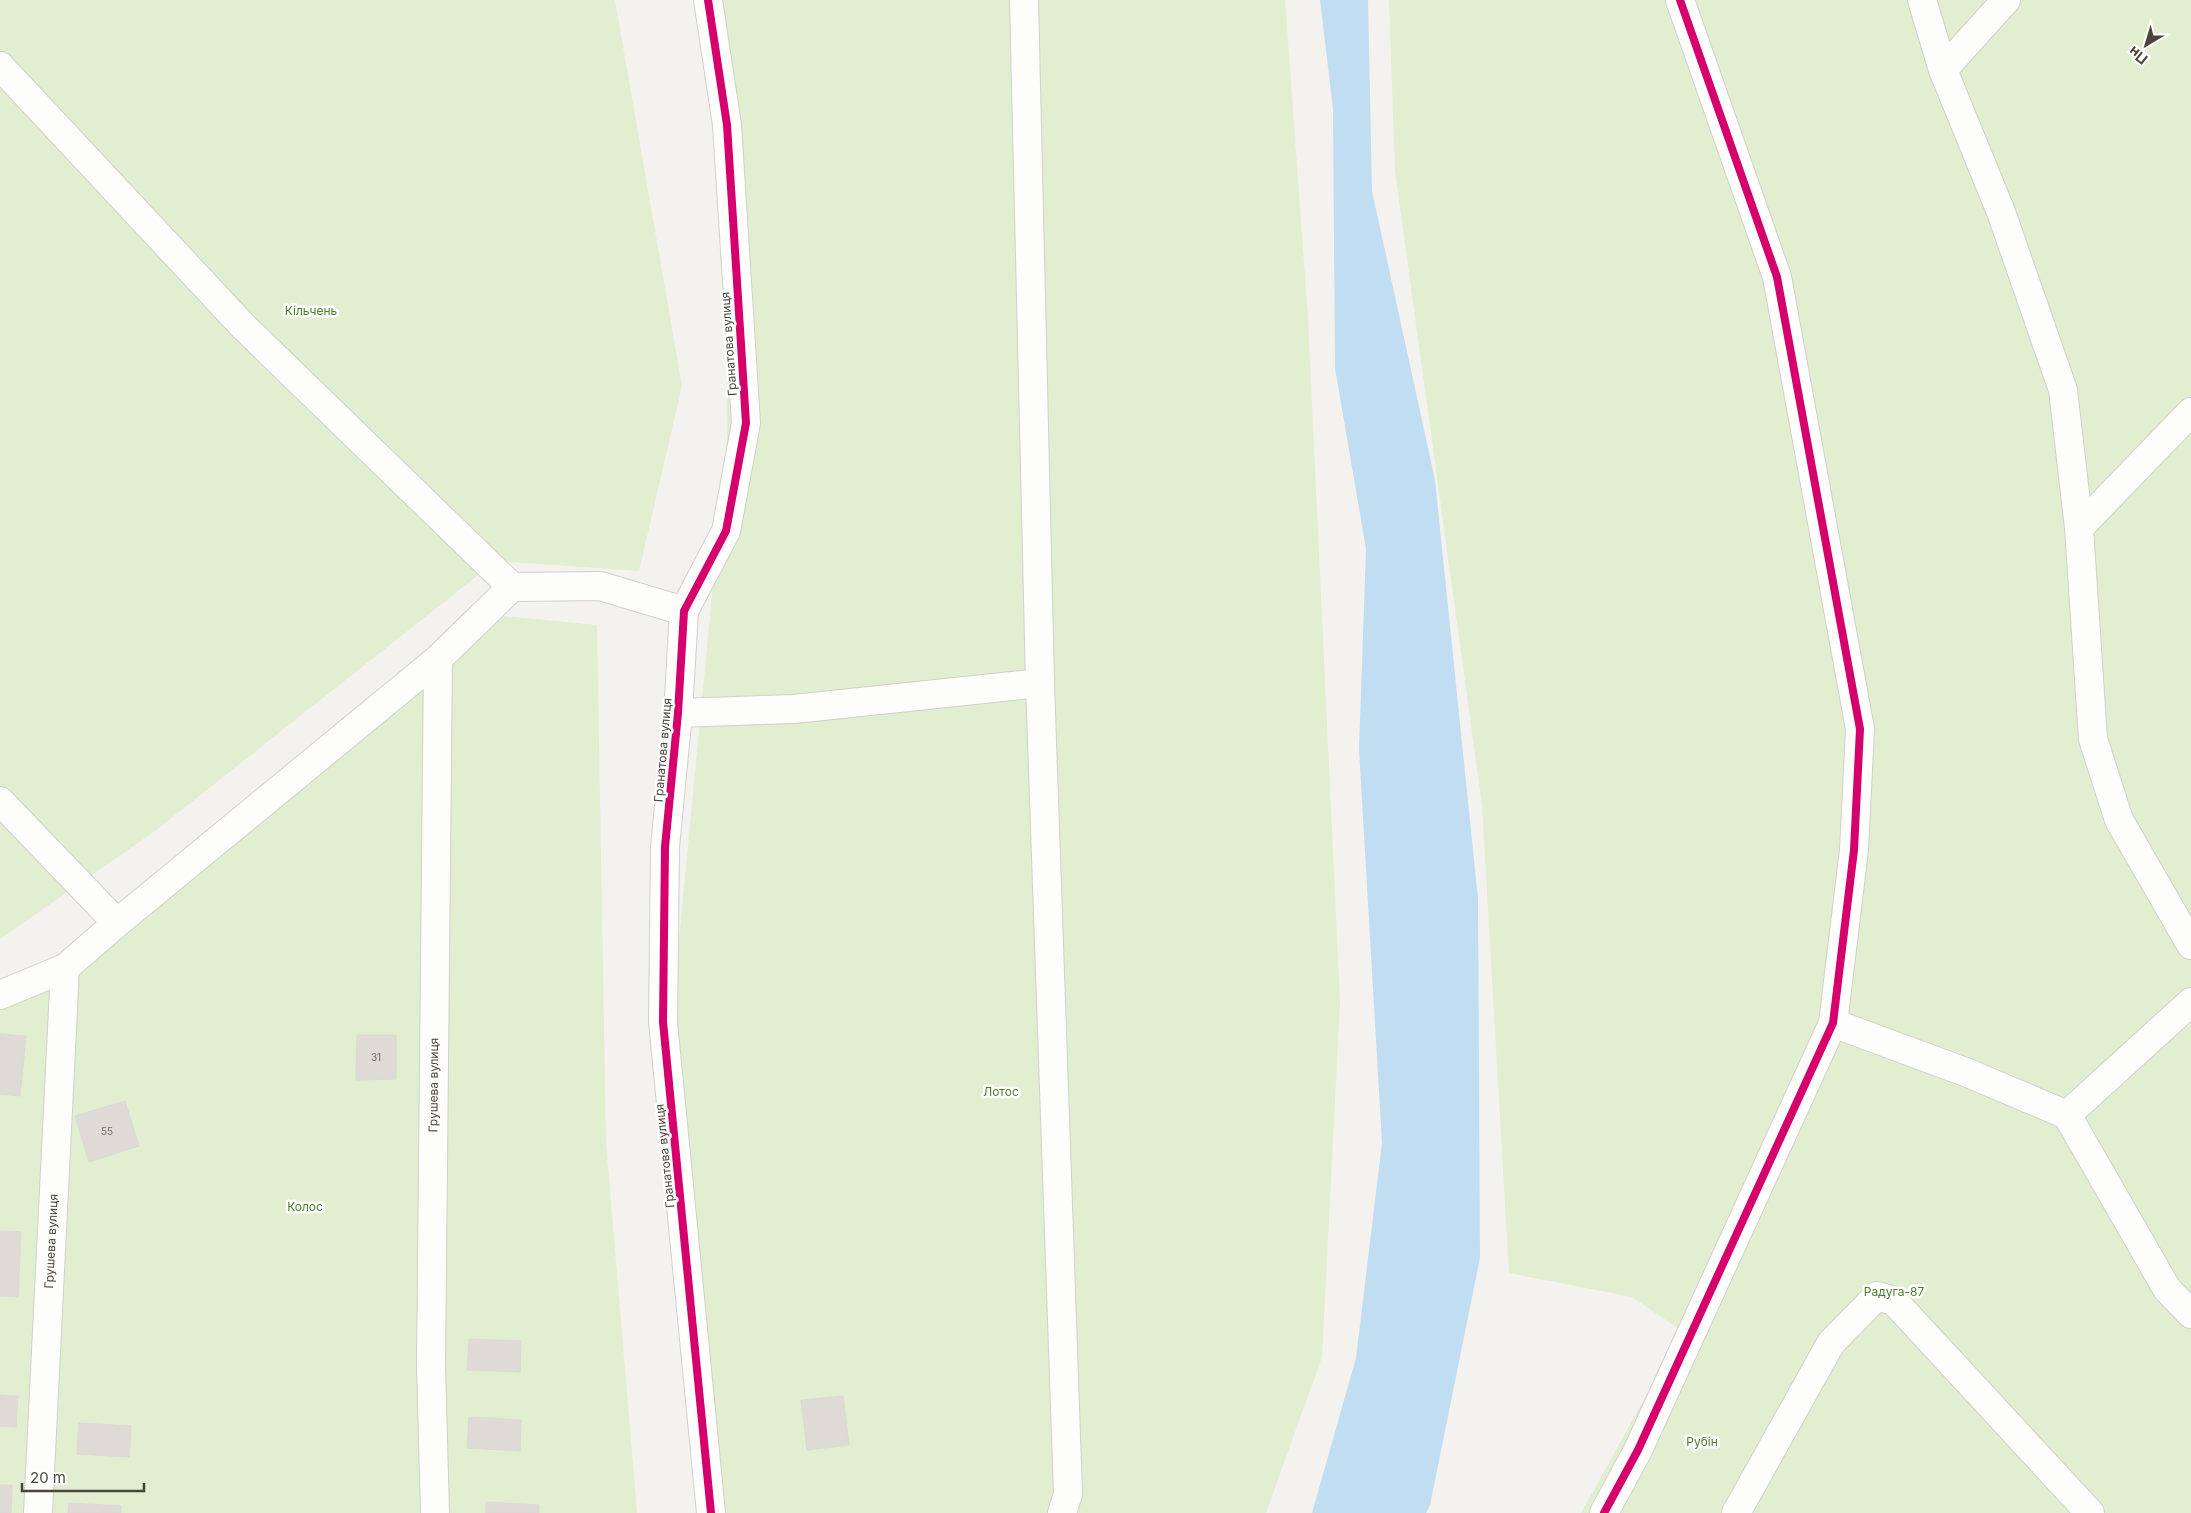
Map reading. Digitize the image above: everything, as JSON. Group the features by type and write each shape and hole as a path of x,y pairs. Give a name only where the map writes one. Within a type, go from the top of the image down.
{"street":[{"name":"Гранатова вулиця","path":"708,0 727,125 746,423 726,531 684,610 678,713 665,846 663,1022 710,1513"},
{"path":"1024,0 1040,683 1068,1484 1068,1494 1062,1513"},
{"path":"1604,1513 1638,1450 1833,1023 1854,850 1860,729 1777,277 1680,0"},
{"path":"1922,0 1943,70 2001,212 2063,390 2079,528 2093,739 2119,820 2191,945"},
{"path":"1943,70 2006,0"},
{"path":"0,66 243,326 512,587"},
{"path":"2079,528 2191,412"},
{"path":"0,994 65,968 438,659 512,587 600,586 684,610"},
{"name":"Грушева вулиця","path":"435,1513 431,1366 438,659"},
{"path":"678,713 794,709 1040,683"},
{"path":"0,801 117,923"},
{"name":"Грушева вулиця","path":"38,1513 65,968"},
{"path":"2067,1116 2191,1002"},
{"path":"1833,1023 1968,1073 2067,1116 2168,1290 2191,1314"},
{"path":"1736,1513 1831,1343 1877,1296 1894,1301 2090,1513"}],"green space":[{"name":"Кільчень","path":"0,0 615,0 682,386 639,571 496,561 155,831 0,939"},
{"name":"Лотос","path":"693,0 1285,0 1308,318 1340,1002 1322,1357 1266,1513 698,1513 664,1096 727,439 725,196"},
{"path":"1389,0 2191,0 2191,1513 1581,1513 1682,1331 1632,1297 1509,1273 1482,805 1395,171"},
{"name":"Колос","path":"503,616 597,625 606,1143 637,1513 0,1513 0,997 154,888"}],"water":[{"path":"1320,0 1368,0 1372,191 1435,480 1478,899 1480,1258 1430,1505 1426,1513 1312,1513 1356,1358 1382,1143 1359,749 1366,549 1335,368 1333,109"}],"building":[{"path":"0,1034 26,1036 20,1096 0,1094"},
{"path":"357,1035 396,1035 396,1079 356,1080"},
{"path":"125,1101 139,1146 89,1162 75,1116"},
{"path":"0,1231 21,1232 18,1297 0,1296"},
{"path":"469,1339 521,1341 520,1372 467,1370"},
{"path":"0,1395 18,1396 16,1427 0,1426"},
{"path":"843,1396 849,1445 807,1450 801,1400"},
{"path":"469,1417 521,1420 520,1451 467,1448"},
{"path":"79,1423 131,1426 129,1457 77,1454"},
{"path":"0,1485 12,1485 11,1513 0,1513"},
{"path":"486,1502 539,1505 539,1513 486,1513"},
{"path":"69,1503 121,1506 121,1513 68,1513"}],"cycle path":[{"path":"708,0 727,125 746,423 726,531 684,611 678,713 665,847 663,1022 711,1513"},
{"path":"1604,1513 1638,1450 1833,1023 1854,850 1860,729 1777,277 1680,0"}],"park label":[{"name":"Радуга-87","path":"1894,1292"},
{"name":"Рубін","path":"1702,1442"}]}
